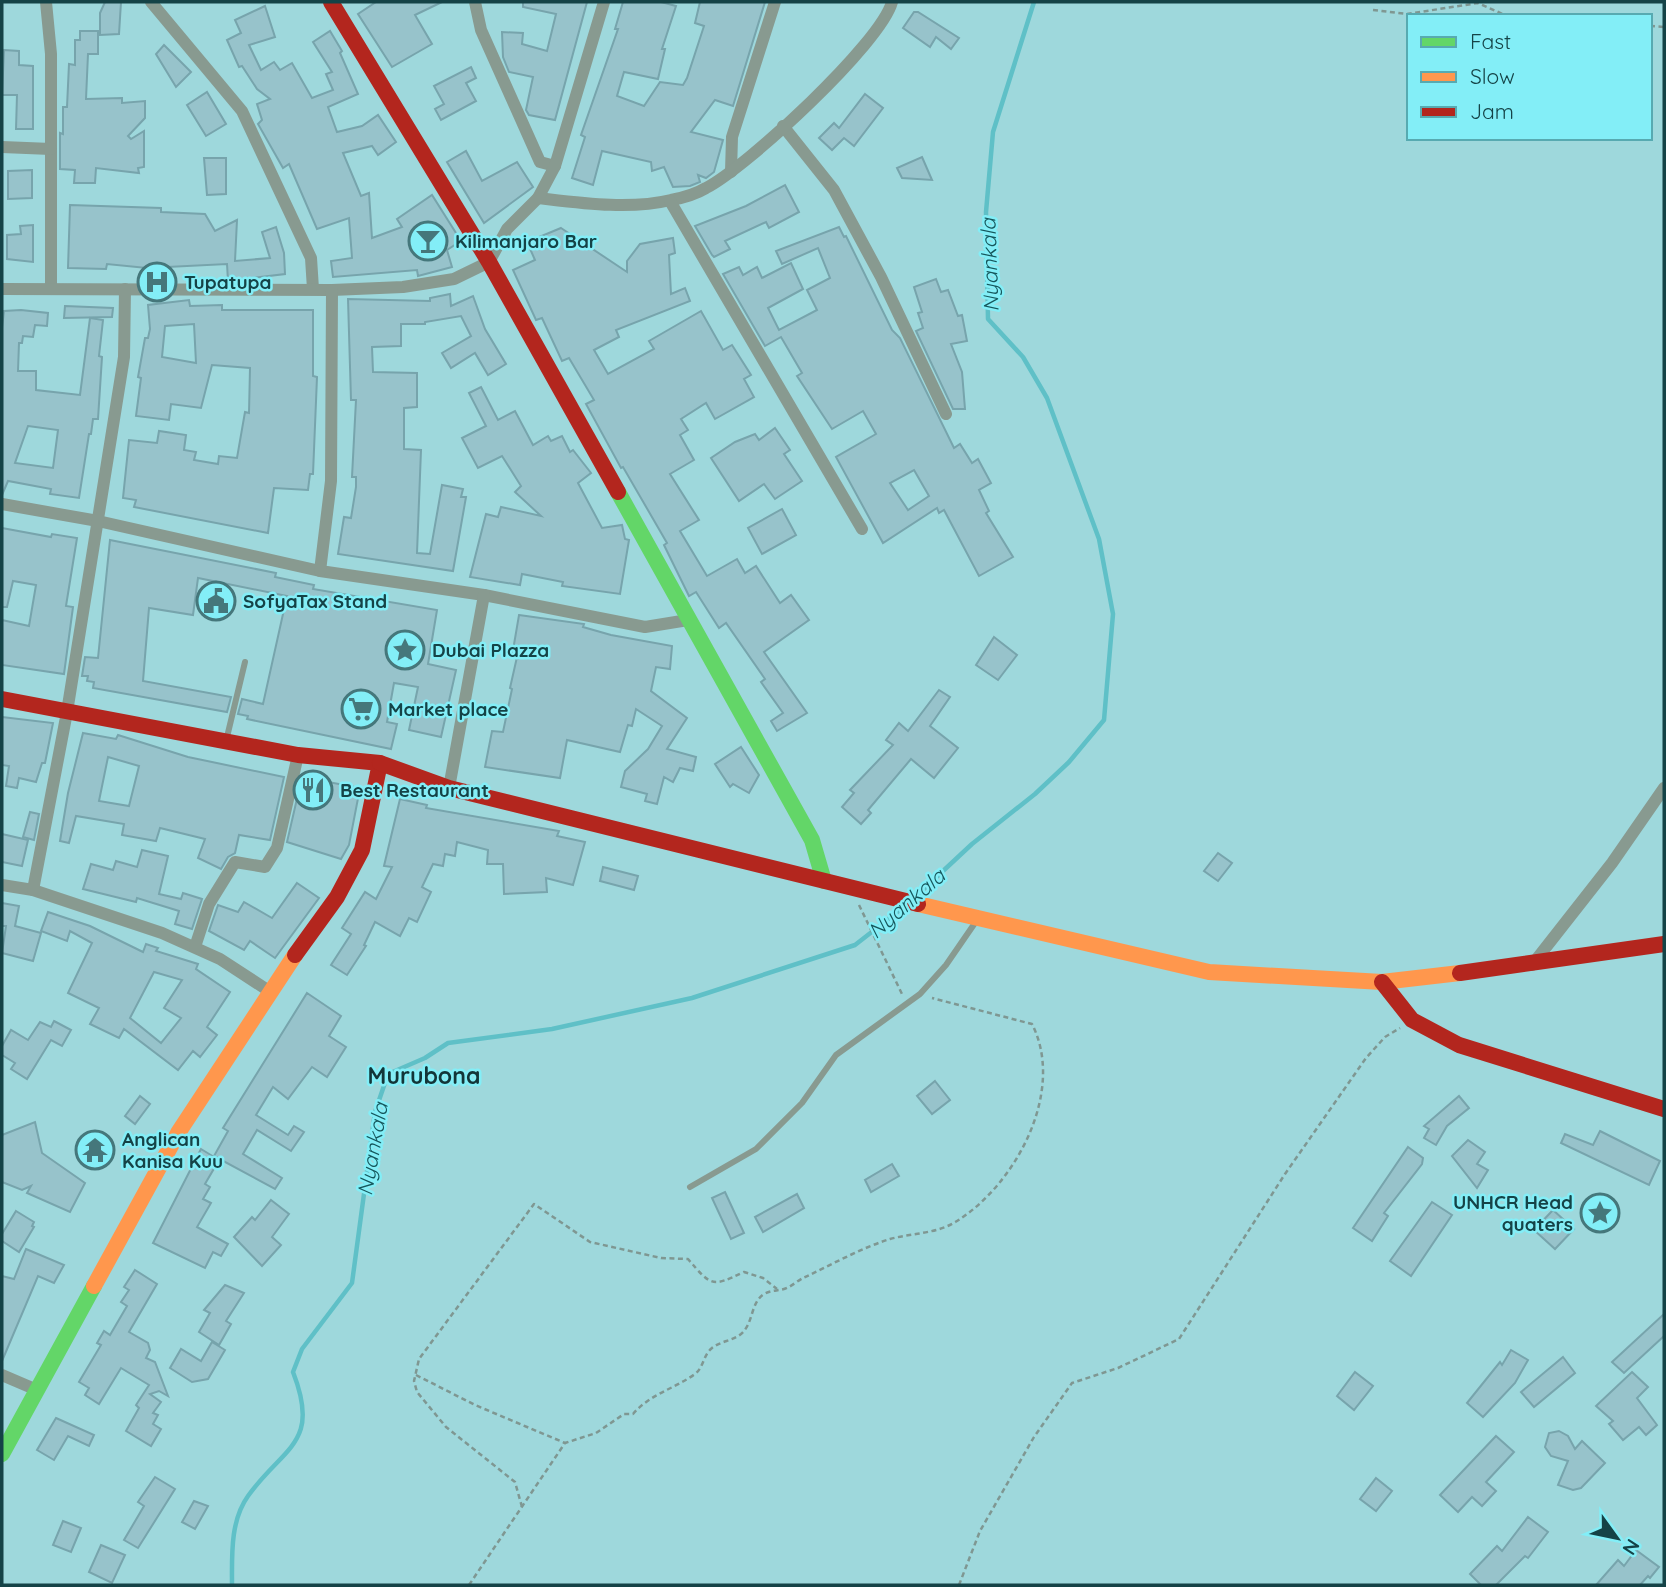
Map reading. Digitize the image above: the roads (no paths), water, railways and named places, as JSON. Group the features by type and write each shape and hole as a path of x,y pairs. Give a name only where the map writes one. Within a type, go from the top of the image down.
{"main road":[{"path":"331,2 489,262 812,840 824,881"},
{"path":"2,699 298,755 380,763 449,788 978,919 1209,972 1382,982 1532,965 1664,944"},
{"path":"2,1454 178,1133 269,991 337,897 362,850 380,763"},
{"path":"1382,982 1412,1020 1460,1045 1664,1109"}],"street":[{"path":"46,2 51,54 51,289"},
{"path":"152,2 242,111 311,258 313,289"},
{"path":"475,2 481,30 540,162 555,166"},
{"path":"2,289 332,290 403,287 454,279 489,262 507,229 538,198 555,166 604,2"},
{"path":"731,172 732,137 775,2"},
{"path":"538,198 593,204 670,201 705,189 731,172 841,74 888,16 892,2"},
{"path":"783,126 834,190 881,277 946,414"},
{"path":"2,147 51,149"},
{"path":"670,201 862,529"},
{"path":"33,890 67,712 124,357 125,289"},
{"path":"320,572 331,481 332,290"},
{"path":"2,504 98,521 320,572 484,595 645,627 688,620"},
{"path":"449,788 484,595"},
{"path":"195,947 209,904 235,862 265,867 277,848 298,755"},
{"path":"1532,965 1612,863 1664,788"},
{"path":"2,885 33,890 195,947 220,959 269,991"},
{"path":"2,1376 37,1390"}],"lane":[{"path":"226,742 245,662"},
{"path":"690,1186 756,1149 802,1103 836,1055 920,994 946,965 978,919"}],"waterway":[{"name":"Nyankala","path":"914,898 972,844 1035,794 1069,762 1104,720 1113,614 1099,539 1047,398 1023,357 988,319 986,212 993,132 1034,2"},
{"name":"Nyankala","path":"232,1585 233,1539 242,1506 301,1430 301,1396 293,1372 302,1349 352,1283 375,1112 388,1074 425,1058 448,1043 552,1029 692,998 855,945 905,906"}],"place":[{"name":"Kilimanjaro Bar","path":"428,241"},
{"name":"Tupatupa","path":"157,282"},
{"name":"SofyaTax Stand","path":"216,601"},
{"name":"Dubai Plazza","path":"405,650"},
{"name":"Market place","path":"361,709"},
{"name":"Best Restaurant","path":"313,790"},
{"name":"Anglican Kanisa Kuu","path":"95,1150"},
{"name":"UNHCR Head quaters","path":"1600,1213"}],"district":[{"name":"Murubona","path":"424,1075"}]}
